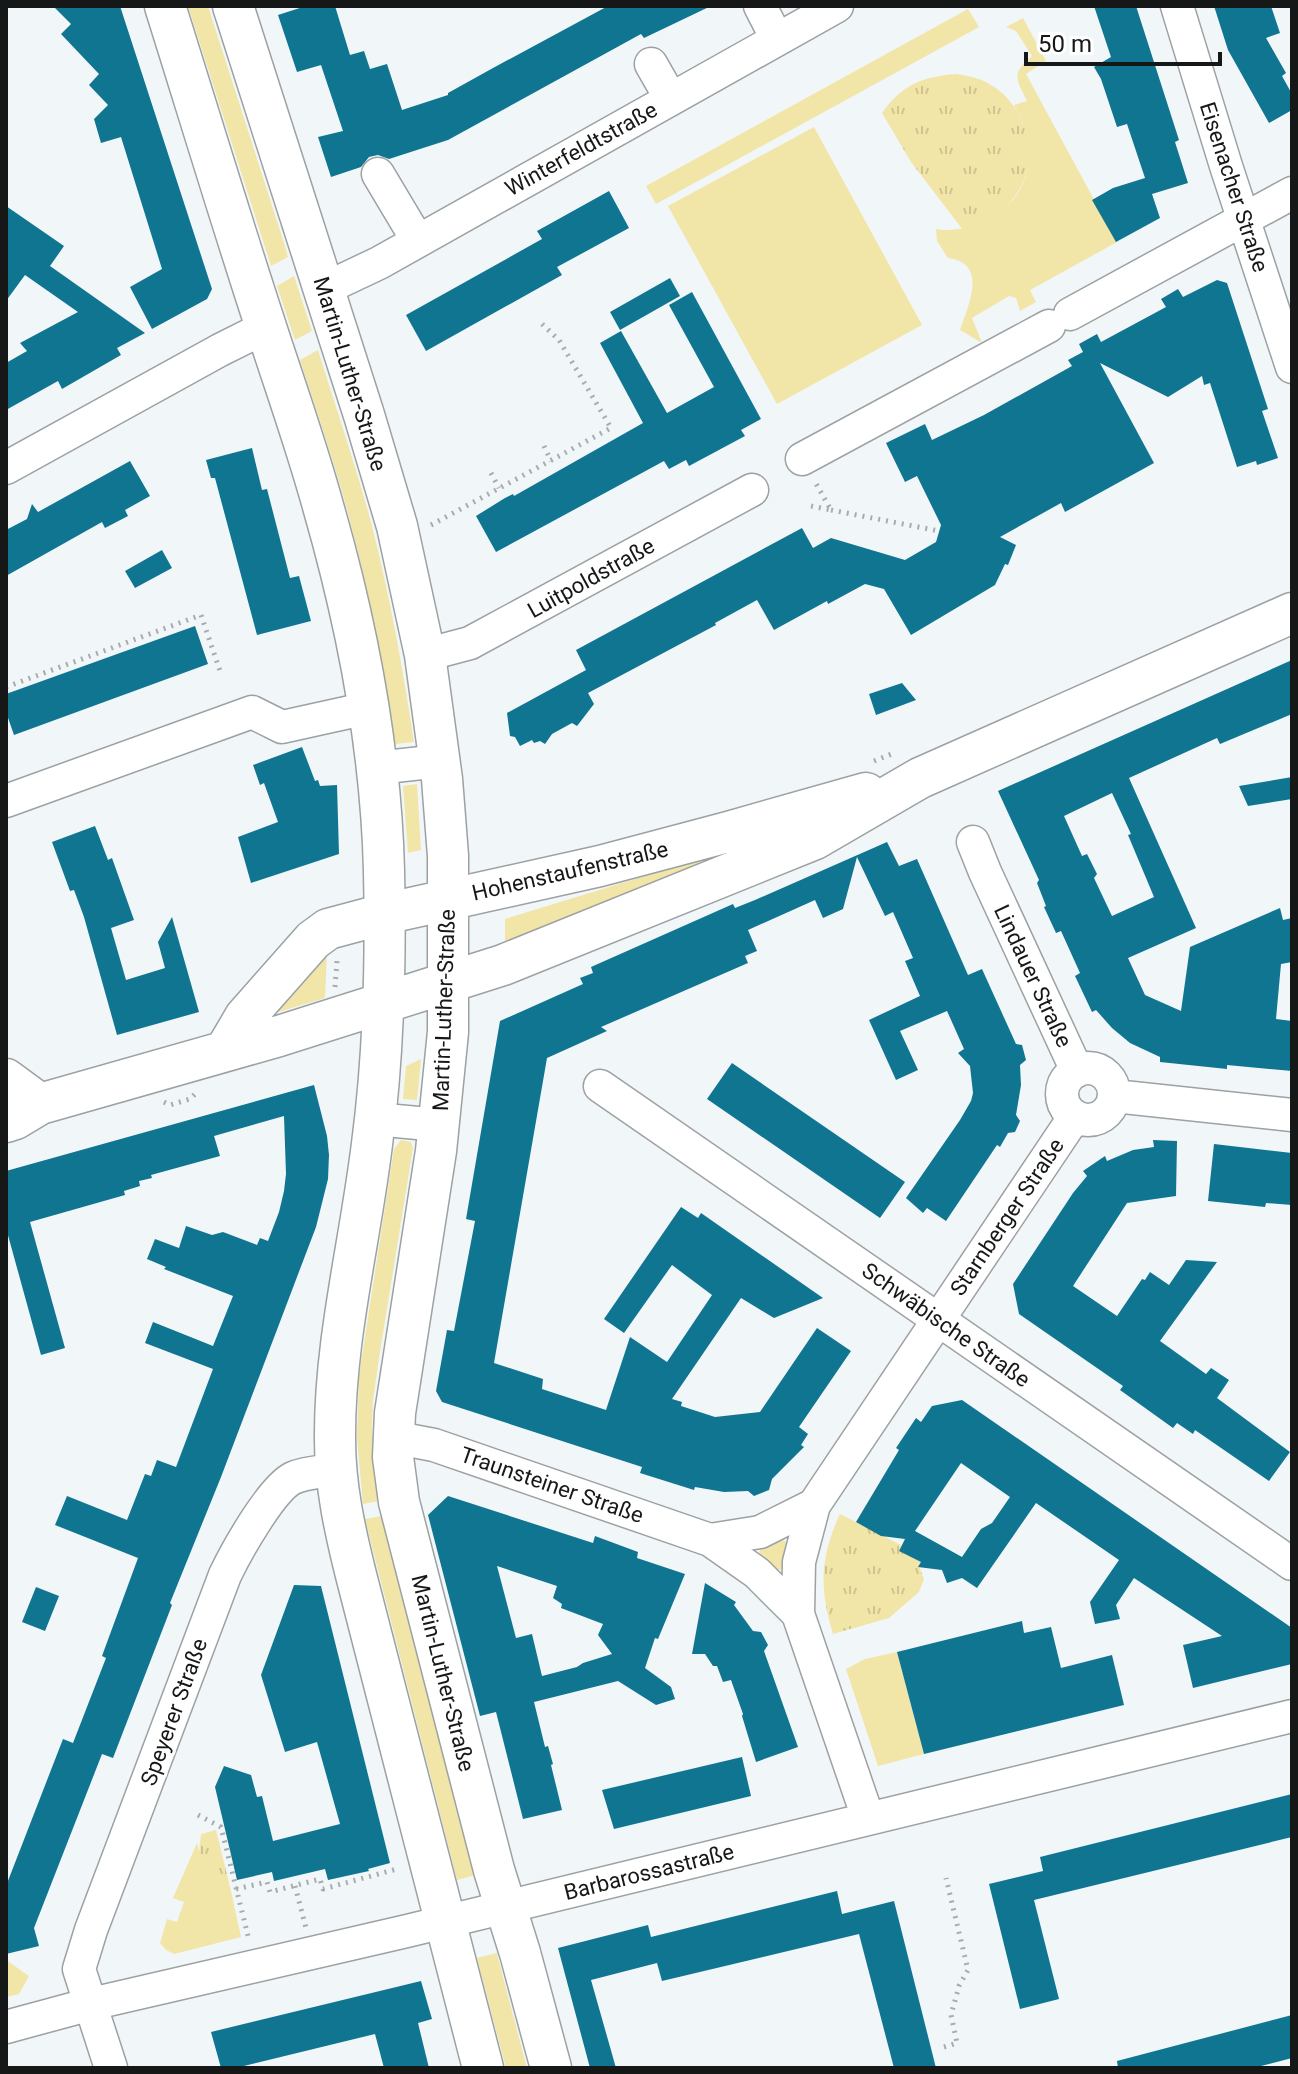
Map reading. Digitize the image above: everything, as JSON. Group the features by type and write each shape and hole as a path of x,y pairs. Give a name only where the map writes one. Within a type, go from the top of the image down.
{"main road":[{"path":"165,6 323,505 361,662 376,768 383,854 383,1002 375,1119 339,1361 336,1470 352,1560 483,2068"},
{"name":"Martin-Luther-Straße","path":"233,6 393,512 425,655 440,761 447,846 448,1032 439,1125 392,1437 399,1502 494,1870 551,2068"},
{"name":"Hohenstaufenstraße","path":"225,1051 245,1017 328,929 600,866 907,766 1292,613"},
{"name":"Hohenstaufenstraße","path":"6,1079 23,1113 503,965 815,839 907,766"}],"street":[{"path":"760,6 777,39"},
{"name":"Winterfeldtstraße","path":"324,289 379,263 837,6"},
{"name":"Eisenacher Straße","path":"1177,6 1292,367"},
{"path":"651,64 671,99"},
{"path":"378,174 418,241"},
{"path":"802,459 1292,193"},
{"path":"6,468 266,327"},
{"name":"Luitpoldstraße","path":"425,655 470,643 752,490"},
{"path":"6,801 252,712 282,727 368,708"},
{"path":"376,768 440,761"},
{"name":"Lindauer Straße","path":"973,842 1077,1071 1092,1068 1106,1075 1114,1088 1114,1096"},
{"name":"Starnberger Straße","path":"1077,1071 1070,1076 1063,1089 1065,1105 1075,1116 1083,1120 1100,1117 1107,1112 1114,1096"},
{"name":"Schwäbische Straße","path":"600,1086 1292,1564"},
{"path":"1114,1096 1292,1115"},
{"name":"Starnberger Straße","path":"798,1614 799,1562 814,1505 1075,1116"},
{"path":"375,1119 439,1125"},
{"name":"Traunsteiner Straße","path":"392,1437 434,1445 710,1540 757,1573 798,1614 868,1818"},
{"name":"Speyerer Straße","path":"111,2068 79,1969 91,1930 225,1575 237,1551 282,1486 302,1474 336,1470"},
{"name":"Traunsteiner Straße","path":"710,1540 760,1532 814,1505"},
{"name":"Barbarossastraße","path":"6,2027 1292,1716"}],"path":[{"path":"431,525 611,428 559,340 539,321"},
{"path":"544,446 551,461"},
{"path":"802,459 831,510"},
{"path":"491,473 499,488"},
{"path":"811,506 939,531"},
{"path":"6,687 201,615 221,674"},
{"path":"865,764 907,766"},
{"path":"335,994 338,948"},
{"path":"198,1815 221,1827 249,1943"},
{"path":"236,1889 267,1882 270,1892 320,1879 323,1889 397,1869"},
{"path":"944,2047 957,2043 951,2015 959,1986 968,1970 946,1878"},
{"path":"295,1886 306,1929"}],"green space":[{"path":"188,6 208,6 285,246 288,257 271,266"},
{"path":"968,9 979,27 656,204 646,186"},
{"path":"1023,18 1046,61 1026,74 1117,242 1030,290 1036,302 1020,311 1016,298 1009,296 972,318 982,343 960,330 971,298 972,277 961,262 948,258 937,241 936,229 950,230 979,224 1005,208 1023,185 1028,167 1027,146 1023,125 1014,105 1027,101 1020,87 1018,72 1032,56 1016,31 1006,27"},
{"path":"956,74 991,85 1010,101 1027,134 1029,147 1027,171 1010,203 989,222 963,230 911,162 882,113 898,95 914,84 933,77"},
{"path":"814,127 922,325 777,404 668,206"},
{"path":"294,276 312,331 295,340 277,286"},
{"path":"318,350 353,459 385,579 414,742 395,744 359,556 300,360"},
{"path":"417,784 421,850 408,853 403,786"},
{"path":"775,836 505,944 505,919"},
{"path":"327,950 325,998 265,1016"},
{"path":"421,1059 417,1100 403,1099 406,1066"},
{"path":"401,1140 411,1142 413,1148 373,1400 372,1430 379,1501 363,1504 357,1438 359,1376 394,1149"},
{"path":"840,1514 901,1545 900,1551 921,1562 919,1566 924,1579 919,1592 889,1618 833,1634 825,1602 824,1573 828,1544"},
{"path":"382,1516 476,1875 457,1880 365,1519"},
{"path":"779,1538 788,1543 785,1568 775,1571 759,1558 760,1547"},
{"path":"897,1652 924,1754 878,1766 846,1669 865,1659"},
{"path":"216,1830 231,1891 211,1897 199,1852 201,1834"},
{"path":"197,1843 211,1896 231,1891 241,1937 174,1954 160,1943 167,1919 177,1922 184,1902 173,1898"},
{"path":"497,1953 527,2068 506,2068 477,1958"},
{"path":"6,1960 29,1976 19,1994 6,1997"}],"building":[{"path":"53,6 120,6 212,289 207,299 152,329 130,287 162,269 121,137 101,143 94,119 108,105 89,85 99,74 61,34 71,24"},
{"path":"306,6 335,6 350,55 364,51 370,69 387,64 402,110 448,95 608,6 711,6 644,38 641,34 448,140 389,159 378,155 369,157 361,167 331,177 318,137 343,131 321,65 297,72 278,15"},
{"path":"1094,6 1136,6 1179,140 1175,142 1188,183 1152,194 1160,218 1116,242 1092,200 1113,188 1145,178 1127,124 1117,127 1094,67 1111,57"},
{"path":"1214,6 1271,6 1280,33 1266,38 1286,73 1282,76 1292,94 1292,110 1269,123 1228,50"},
{"path":"609,191 629,228 557,267 562,275 426,351 406,315 542,239 537,231"},
{"path":"6,206 64,246 50,266 145,333 117,348 121,355 62,389 58,381 6,410 6,363 27,351 20,343 78,312 25,275 6,301"},
{"path":"670,278 680,296 620,330 610,312"},
{"path":"1217,280 1227,283 1268,409 1262,411 1278,458 1237,467 1210,383 1204,385 1202,376 1168,397 1100,363 1154,463 1065,512 1061,503 1000,537 1016,545 995,585 911,635 884,589 865,584 774,630 757,600 588,693 594,704 577,726 572,723 552,734 545,744 532,740 520,746 515,737 510,736 507,713 586,670 576,650 802,528 813,548 831,538 905,560 936,542 941,525 917,476 905,482 886,443 925,424 932,440 984,415 1072,366 1068,360 1083,352 1079,344 1097,334 1101,342 1166,307 1161,299 1178,289 1183,297"},
{"path":"692,292 761,419 741,430 745,436 689,466 686,460 669,469 664,461 496,552 476,516 643,423 600,343 621,331 667,413 714,387 669,305"},
{"path":"252,448 262,490 267,489 290,578 299,576 311,621 257,635 215,478 211,478 206,460"},
{"path":"130,461 150,496 125,510 128,516 105,528 102,522 6,576 6,530 27,519 32,504 38,512"},
{"path":"162,550 172,568 135,588 125,571"},
{"path":"195,626 208,664 14,735 6,712 6,694"},
{"path":"1292,660 1292,714 1220,744 1217,738 1129,778 1196,928 1128,958 1145,995 1181,1011 1190,947 1280,908 1283,920 1292,918 1292,962 1281,964 1276,1019 1292,1021 1292,1071 1227,1065 1227,1069 1160,1062 1160,1057 1130,1043 1096,1010 1092,1012 1075,976 1080,973 1061,931 1056,933 1044,907 1037,883 1039,880 998,791","holes":["1112,793 1131,834 1128,835 1154,897 1112,916 1094,878 1097,874 1087,854 1082,856 1064,816"]},
{"path":"902,683 916,700 876,715 869,694"},
{"path":"302,747 315,781 318,780 320,786 337,785 339,854 251,883 238,837 278,822 264,783 260,785 253,765"},
{"path":"1292,777 1292,799 1248,806 1239,786"},
{"path":"95,826 108,860 112,858 134,920 111,928 126,980 165,968 158,942 172,917 199,1012 117,1035 84,917 74,890 70,891 52,842"},
{"path":"887,842 899,866 917,859 968,975 982,969 1016,1044 1022,1045 1026,1060 1020,1065 1021,1085 1016,1115 1020,1121 1015,1132 1008,1133 1000,1147 997,1145 946,1221 927,1208 923,1213 906,1198 971,1101 970,1066 958,1053 964,1049 947,1011 900,1031 918,1070 896,1080 869,1020 920,996 905,961 913,958 893,912 885,916 857,857 843,909 823,918 815,900 748,930 757,951 745,956 748,963 601,1027 607,1031 547,1058 494,1363 543,1379 542,1389 606,1410 630,1337 667,1362 712,1295 672,1265 624,1333 604,1319 681,1207 698,1218 701,1213 823,1298 774,1318 741,1298 672,1399 682,1402 681,1406 715,1417 760,1412 817,1328 851,1351 799,1427 808,1434 801,1445 804,1447 772,1479 769,1490 754,1496 748,1491 724,1492 695,1487 694,1490 640,1473 642,1467 442,1402 436,1391 447,1330 454,1331 475,1221 466,1219 500,1021 583,984 580,978 593,973 591,967 733,904 735,908 755,900"},
{"path":"732,1063 905,1182 880,1218 707,1099"},
{"path":"314,1085 329,1155 328,1179 316,1227 113,1758 102,1754 34,1928 39,1946 6,1954 6,1886 63,1739 73,1743 106,1658 102,1656 138,1558 55,1525 67,1496 127,1520 145,1474 151,1476 157,1460 176,1467 213,1369 145,1343 153,1322 213,1346 233,1296 164,1269 166,1267 147,1259 155,1239 179,1248 186,1226 212,1235 223,1232 257,1245 260,1238 268,1241 284,1191 284,1116 214,1136 220,1156 151,1175 152,1178 139,1181 140,1186 124,1191 125,1195 30,1222 65,1348 41,1355 6,1228 6,1171"},
{"path":"1153,1140 1177,1141 1176,1196 1127,1203 1073,1286 1117,1316 1150,1272 1169,1285 1186,1260 1217,1262 1160,1341 1206,1374 1211,1368 1229,1380 1217,1398 1290,1452 1269,1481 1195,1430 1193,1434 1177,1423 1173,1428 1120,1390 1123,1386 1019,1314 1013,1284 1087,1176 1083,1171 1105,1156 1107,1161 1133,1150 1154,1147"},
{"path":"1214,1144 1292,1153 1292,1205 1266,1203 1265,1207 1208,1201"},
{"path":"962,1400 1292,1628 1292,1664 1193,1688 1183,1645 1222,1636 1134,1578 1116,1605 1120,1619 1095,1624 1090,1602 1119,1560 1036,1503 977,1588 962,1578 947,1583 942,1570 918,1567 921,1562 899,1551 905,1539 881,1536 856,1522 899,1450 896,1448 916,1418 921,1422 932,1406","holes":["961,1463 1010,1497 992,1523 981,1529 962,1557 915,1531"]},
{"path":"448,1496 593,1543 595,1536 638,1552 637,1558 685,1574 658,1639 655,1638 645,1668 671,1687 675,1699 656,1705 618,1681 534,1702 545,1747 548,1746 553,1764 562,1810 523,1819 496,1712 480,1716 428,1515","holes":["497,1566 557,1586 553,1598 562,1604 561,1608 603,1624 598,1635 612,1654 542,1676 532,1634 516,1638"]},
{"path":"705,1583 736,1602 734,1605 753,1631 761,1632 768,1645 764,1651 798,1747 756,1762 731,1680 723,1682 717,1666 713,1666 705,1654 692,1654"},
{"path":"294,1585 321,1586 390,1863 328,1880 325,1869 274,1881 272,1872 237,1880 215,1787 224,1766 251,1775 257,1797 262,1796 273,1841 340,1824 317,1742 285,1752 261,1675"},
{"path":"36,1587 59,1596 45,1631 22,1622"},
{"path":"1022,1621 1024,1633 1051,1627 1061,1668 1112,1655 1124,1705 924,1754 897,1652"},
{"path":"742,1757 751,1796 614,1829 602,1790"},
{"path":"1292,1794 1292,1837 1034,1900 1059,1999 1020,2009 989,1884 1043,1871 1040,1857"},
{"path":"837,1891 842,1914 894,1901 936,2068 894,2068 859,1934 662,1981 657,1963 591,1980 616,2068 590,2068 558,1948 648,1925 651,1937"},
{"path":"421,1981 432,2019 418,2023 429,2068 384,2068 375,2034 236,2068 221,2068 211,2032"},
{"path":"1292,2015 1292,2058 1253,2068 1118,2068 1117,2061"}]}
